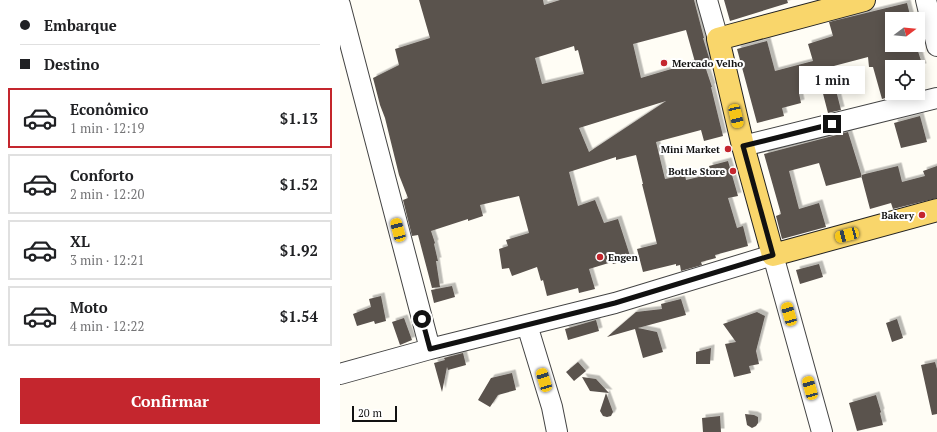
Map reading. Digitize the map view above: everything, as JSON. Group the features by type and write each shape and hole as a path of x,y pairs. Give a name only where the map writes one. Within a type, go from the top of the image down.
{"main road":[{"path":"864,0 718,39 743,146 773,255 937,210"}],"street":[{"path":"707,0 718,39"},
{"path":"926,0 937,46"},
{"path":"340,5 430,349"},
{"path":"743,146 937,98"},
{"path":"340,374 430,349 615,303 773,255 822,432"},
{"path":"527,325 552,407 557,432"}],"building":[{"path":"419,0 543,0 544,5 560,0 694,0 710,61 704,63 712,87 723,136 704,141 701,130 656,142 665,179 685,175 686,180 711,174 709,166 728,161 738,196 728,198 737,228 743,226 748,246 715,255 716,258 701,262 702,265 681,271 680,265 676,266 676,264 643,272 637,249 657,244 643,184 636,155 616,160 616,157 569,172 578,206 595,200 604,223 618,219 631,259 613,264 612,262 589,269 595,289 579,293 578,288 547,296 543,280 541,281 537,267 512,276 509,268 502,269 499,249 508,246 506,240 529,233 519,196 480,205 483,216 468,221 468,219 431,231 438,261 436,261 440,287 432,288 418,235 412,236 403,200 408,198 399,175 385,118 373,78 399,65 395,49 430,38","holes":["686,30 695,62 641,78 633,44","574,46 575,51 578,50 584,74 542,84 535,58","666,101 589,152 579,128"]},
{"path":"724,0 787,0 788,3 730,21"},
{"path":"907,3 909,12 885,12 885,52 918,52 921,60 885,60 885,98 882,99 873,67 869,67 868,57 830,67 841,110 828,113 821,86 799,93 801,103 782,108 784,116 757,123 737,49 767,41 775,71 813,61 808,44 833,36 829,22"},
{"path":"920,116 927,142 901,148 894,123"},
{"path":"848,132 862,177 826,186 819,163 789,171 799,209 819,203 826,227 782,239 776,216 781,214 764,154"},
{"path":"898,166 902,182 925,176 923,171 937,166 937,198 893,209 891,203 870,209 861,175"},
{"path":"819,264 823,277 800,284 796,270"},
{"path":"452,286 455,297 434,303 431,290"},
{"path":"381,296 386,321 375,324 374,321 357,326 353,314 371,307 369,299"},
{"path":"681,299 686,315 638,328 657,332 663,352 643,358 635,329 607,337 636,312 662,309 661,304"},
{"path":"757,312 765,316 756,351 759,364 749,366 751,373 734,377 725,344 736,342 723,324"},
{"path":"404,318 412,340 400,345 392,322"},
{"path":"897,319 903,338 892,342 886,323"},
{"path":"596,320 599,331 568,340 565,329"},
{"path":"711,348 710,364 696,364 696,352"},
{"path":"463,353 466,365 448,370 447,367 442,392 434,363 445,360 444,358"},
{"path":"578,362 586,371 574,381 566,372"},
{"path":"935,362 937,369 937,414 932,415 921,365"},
{"path":"512,373 516,390 498,395 490,407 478,400 491,378"},
{"path":"582,377 596,379 609,393 590,391"},
{"path":"606,393 613,412 611,416 607,417 603,416 600,411"},
{"path":"876,395 883,425 857,431 849,403"},
{"path":"745,414 758,417 758,423 756,426 752,428 747,425"},
{"path":"720,416 721,432 703,432 702,418"}],"place":[{"name":"Mercado Velho","path":"664,63"},
{"name":"Mini Market","path":"728,149"},
{"name":"Bottle Store","path":"733,171"},
{"name":"Bakery","path":"922,215"},
{"name":"Engen","path":"600,257"}],"route":[{"path":"422,319 430,349 615,303 773,255 743,146 832,124"}]}
